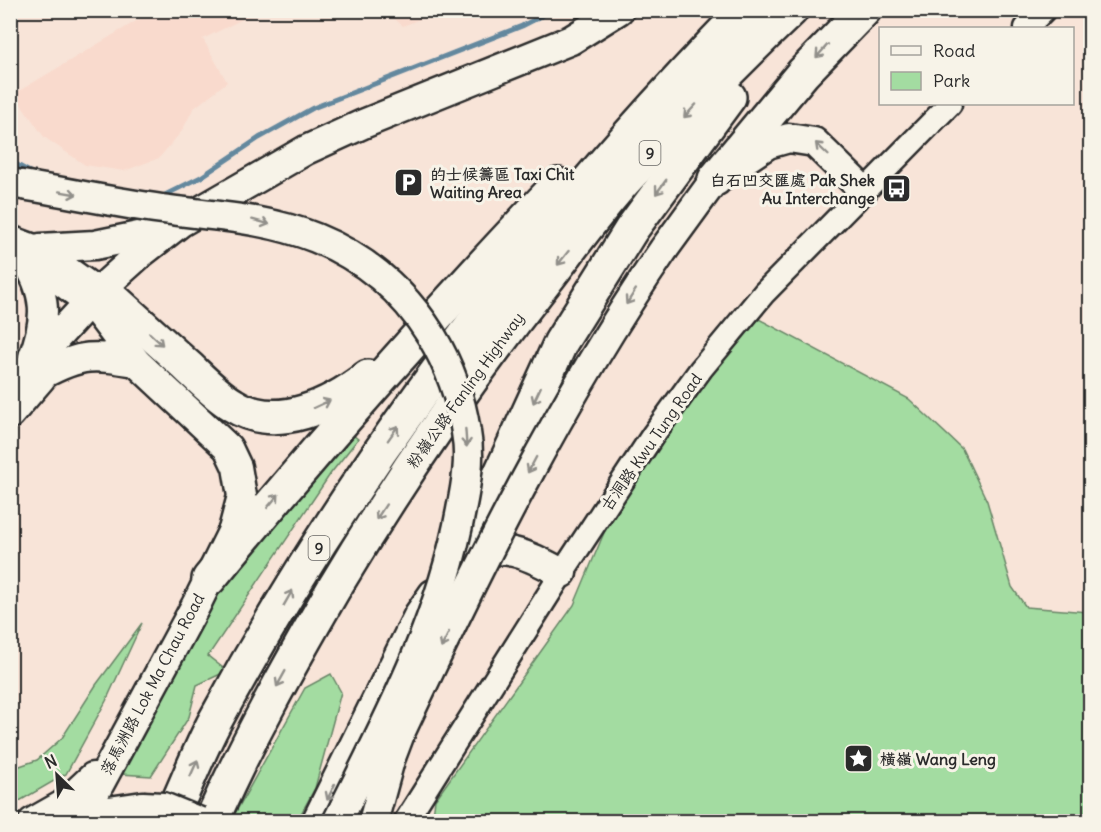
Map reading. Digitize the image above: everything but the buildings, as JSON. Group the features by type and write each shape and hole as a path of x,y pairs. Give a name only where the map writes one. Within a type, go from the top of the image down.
{"highway":[{"path":"209,579 282,490 473,274 662,76 735,10"},
{"name":"粉嶺公路 Fanling Highway","path":"156,814 215,722 298,580 377,456 442,364 496,291 581,189 693,64 745,10"},
{"name":"粉嶺公路 Fanling Highway","path":"211,822 242,752 284,673 365,537 451,406 492,349 627,177 730,68 791,10"},
{"path":"447,574 500,475 561,342 580,311 655,195 797,10"},
{"path":"715,179 803,73 864,10"},
{"path":"100,301 233,406 262,415 301,413 328,402 365,379 419,335"}],"main road":[{"path":"37,370 44,314 41,288 21,248 95,245 160,232 306,150 570,40 619,10"},
{"path":"373,822 390,760 401,731 511,506 579,381 664,249 715,179 768,144 789,138 814,142 863,190"},
{"path":"10,183 161,208 245,217 315,237 355,256 387,281 416,311 440,351 455,384 467,434 467,478 456,537 440,594 415,659 337,822"},
{"path":"100,301 223,197"},
{"path":"10,414 37,370 140,254 181,222"},
{"name":"落馬洲路 Lok Ma Chau Road","path":"79,822 114,752 209,579 240,512 242,496 237,467 228,448 136,362 100,301"},
{"path":"10,388 37,370 92,355 136,362"},
{"path":"316,822 419,614 447,574 482,551 504,549 521,553 562,573"},
{"path":"33,822 54,811 80,792 114,752"},
{"path":"84,822 109,811 183,813 200,822"}],"street":[{"path":"1027,27 1044,10"},
{"name":"古洞路 Kwu Tung Road","path":"406,821 562,573 653,435 701,369 764,293 949,105"},
{"path":"21,248 100,301"}],"shaded area":[{"path":"153,11 259,11 203,39 227,82 193,109 182,131 159,158 124,171 85,165 44,137 14,94"},
{"path":"385,11 440,11 403,26"}],"green space":[{"path":"755,317 909,399 962,449 987,501 1012,587 1026,607 1088,612 1090,609 1090,821 432,822 435,800 574,605 606,528 693,384"},
{"path":"329,416 358,439 331,473 208,656 227,671 197,685 189,717 151,776 121,774 211,604"},
{"path":"142,623 106,701 66,774 11,806 11,769 37,760 62,738 96,685"},
{"path":"331,674 341,692 315,788 297,821 234,821 232,819 305,688"}],"waterway":[{"path":"161,197 201,177 259,138 313,108 522,26 553,10"},
{"path":"10,161 35,175"}],"place":[{"name":"的士候籌區 Taxi Chit Waiting Area","path":"409,183"},
{"name":"白石凹交匯處 Pak Shek Au Interchange","path":"896,189"},
{"name":"橫嶺 Wang Leng","path":"859,759"}]}
